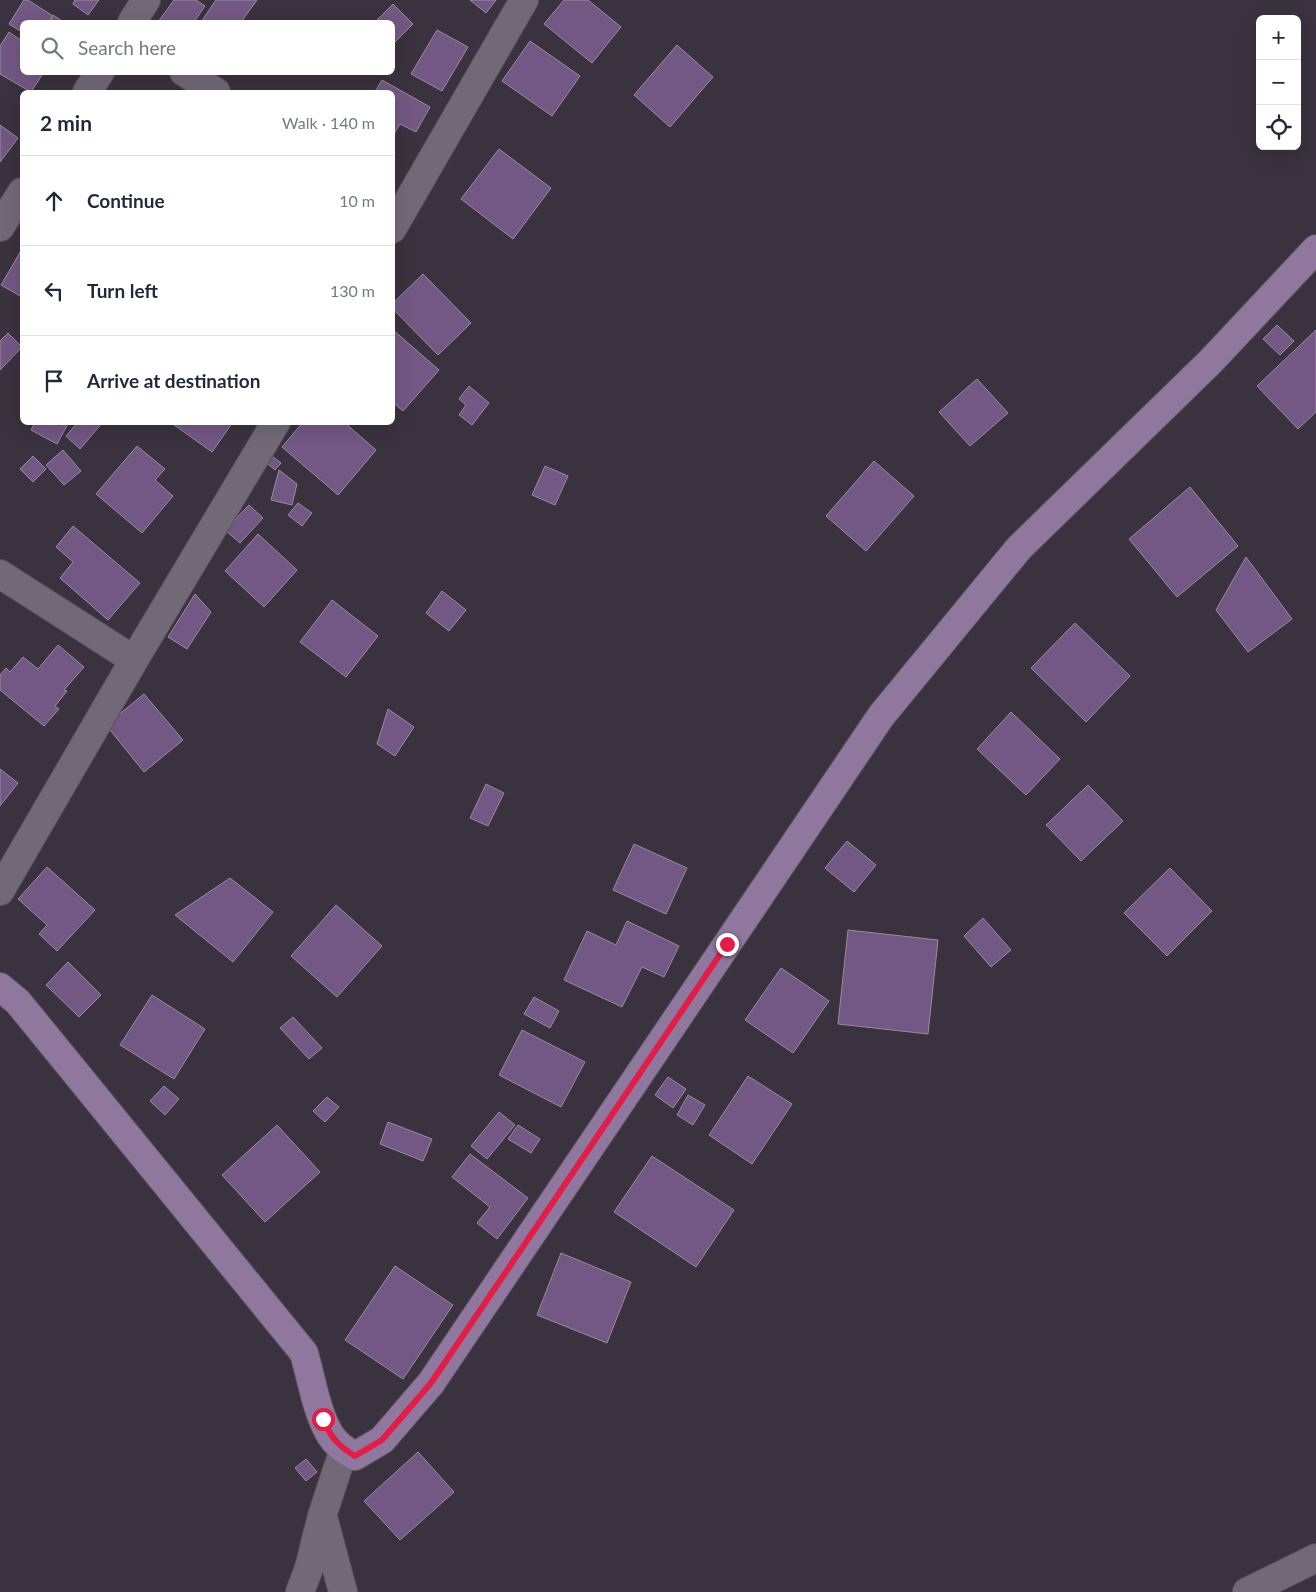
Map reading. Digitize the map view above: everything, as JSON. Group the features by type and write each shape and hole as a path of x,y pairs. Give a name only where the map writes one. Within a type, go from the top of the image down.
{"main road":[{"path":"0,987 18,1002 304,1353 323,1419 331,1437 355,1456 382,1440 431,1383 880,716 1019,548 1211,361 1316,249"}],"street":[{"path":"133,20 146,0"},
{"path":"396,214 524,0"},
{"path":"88,90 98,75"},
{"path":"189,75 213,90"},
{"path":"0,227 20,195"},
{"path":"0,891 134,660 274,425"},
{"path":"0,574 134,660"},
{"path":"300,1592 310,1568 322,1516 344,1449"},
{"path":"322,1516 343,1592"},
{"path":"1247,1592 1316,1558"}],"building":[{"path":"24,0 28,0 53,16 50,20 20,20 20,31 9,24"},
{"path":"75,0 99,0 88,15 73,4"},
{"path":"174,0 196,0 205,6 195,20 159,20"},
{"path":"216,0 257,0 242,20 202,20"},
{"path":"470,0 496,0 486,13"},
{"path":"564,0 588,0 621,27 592,63 544,24"},
{"path":"393,4 413,24 395,42 395,20 377,20"},
{"path":"53,15 60,20 50,20"},
{"path":"437,30 468,47 442,91 411,74"},
{"path":"9,32 20,40 20,75 42,75 32,90 28,90 0,74 0,46"},
{"path":"530,41 580,76 552,116 502,81"},
{"path":"677,45 713,77 670,127 634,95"},
{"path":"382,80 430,107 416,132 400,124 395,132 395,90 376,90"},
{"path":"0,125 18,138 0,162"},
{"path":"499,149 551,188 513,239 461,199"},
{"path":"20,252 20,296 1,285"},
{"path":"423,274 471,323 438,355 395,311 395,301"},
{"path":"1277,325 1294,341 1280,355 1263,339"},
{"path":"1316,330 1316,412 1298,429 1257,386"},
{"path":"395,332 439,370 403,411 395,404"},
{"path":"8,333 20,345 20,349 0,370 0,341"},
{"path":"977,379 1008,413 970,446 939,412"},
{"path":"469,386 489,403 472,425 459,415 466,405 459,399"},
{"path":"34,425 67,425 57,444 31,430"},
{"path":"75,425 100,425 80,449 66,436"},
{"path":"174,425 231,425 212,452"},
{"path":"300,425 347,425 376,450 338,495 282,447"},
{"path":"137,446 165,469 155,480 173,496 142,533 96,494"},
{"path":"63,450 81,471 64,485 46,465"},
{"path":"33,456 46,469 33,482 20,469"},
{"path":"272,456 281,463 275,470 267,463"},
{"path":"874,461 914,496 866,551 826,516"},
{"path":"545,466 568,476 555,505 532,495"},
{"path":"279,470 297,484 292,505 271,500"},
{"path":"1190,487 1238,546 1177,597 1129,539"},
{"path":"298,503 312,513 302,526 288,515"},
{"path":"249,505 263,518 240,543 225,530"},
{"path":"73,526 140,583 108,620 60,578 73,562 56,547"},
{"path":"258,534 297,570 264,607 225,571"},
{"path":"1246,557 1292,619 1248,652 1216,610"},
{"path":"442,591 466,610 449,631 426,613"},
{"path":"195,594 211,612 187,649 168,637"},
{"path":"332,600 378,636 346,677 300,642"},
{"path":"1075,623 1130,676 1086,722 1031,668"},
{"path":"58,645 84,667 64,690 67,691 55,706 59,709 44,726 0,690 0,675 6,668 10,672 23,657 38,669"},
{"path":"144,694 183,740 144,772 106,725"},
{"path":"388,709 414,727 395,756 377,744"},
{"path":"1011,712 1060,759 1026,795 977,749"},
{"path":"0,769 18,783 0,806"},
{"path":"486,784 504,793 488,826 470,818"},
{"path":"1088,785 1123,821 1081,861 1046,825"},
{"path":"847,841 876,865 854,892 825,868"},
{"path":"634,844 687,868 666,914 613,890"},
{"path":"47,867 95,910 57,951 39,934 47,925 18,899"},
{"path":"1170,868 1212,911 1167,956 1124,913"},
{"path":"230,878 273,912 233,962 175,915"},
{"path":"336,905 382,946 337,997 291,956"},
{"path":"983,918 1011,950 991,967 964,936"},
{"path":"627,921 679,946 664,977 642,967 622,1007 564,980 587,931 616,945"},
{"path":"848,930 938,940 928,1034 838,1024"},
{"path":"68,962 101,995 79,1017 46,985"},
{"path":"781,968 829,1001 793,1053 745,1020"},
{"path":"152,995 205,1029 174,1079 120,1045"},
{"path":"534,997 559,1011 550,1028 524,1014"},
{"path":"293,1017 322,1048 309,1059 280,1028"},
{"path":"522,1030 585,1062 561,1107 499,1075"},
{"path":"748,1076 792,1104 752,1164 709,1135"},
{"path":"668,1077 686,1089 673,1108 655,1095"},
{"path":"164,1086 179,1099 165,1115 150,1101"},
{"path":"688,1095 705,1105 693,1125 677,1115"},
{"path":"327,1097 339,1107 325,1122 313,1111"},
{"path":"499,1112 515,1125 487,1159 471,1146"},
{"path":"388,1122 432,1139 423,1161 380,1144"},
{"path":"277,1125 320,1172 265,1222 222,1175"},
{"path":"518,1125 540,1139 531,1153 508,1139"},
{"path":"470,1154 528,1198 497,1239 477,1223 490,1207 452,1177"},
{"path":"652,1156 734,1210 696,1267 614,1212"},
{"path":"561,1253 631,1282 607,1343 537,1315"},
{"path":"395,1266 453,1305 403,1379 345,1340"},
{"path":"418,1452 454,1492 400,1540 364,1501"},
{"path":"306,1459 317,1472 306,1481 295,1468"}],"route":[{"path":"323,1419 331,1437 355,1456 382,1440 431,1383 727,944"}]}
